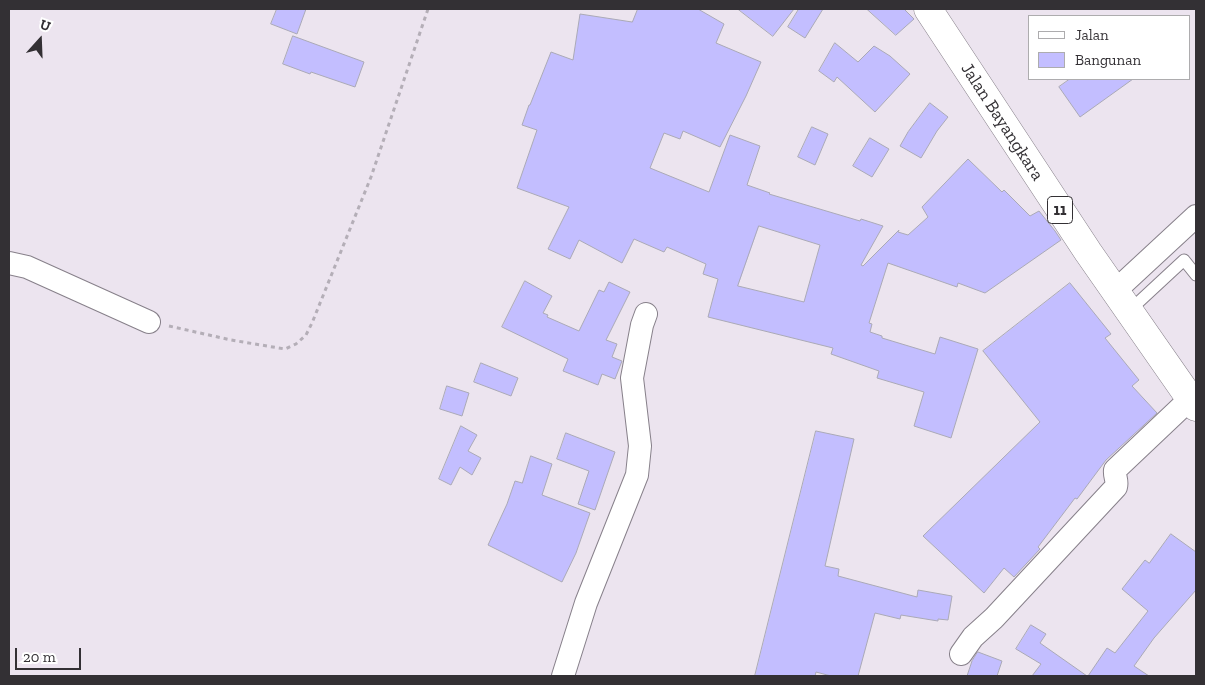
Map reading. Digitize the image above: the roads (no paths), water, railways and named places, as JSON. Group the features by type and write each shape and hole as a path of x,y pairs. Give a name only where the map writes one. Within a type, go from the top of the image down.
{"highway":[{"name":"Jalan Bayangkara","path":"928,9 1122,301 1193,403"}],"street":[{"path":"1122,301 1196,216"},
{"path":"9,263 27,267 149,322"},
{"path":"562,676 586,603 638,475 640,446 632,378 642,325 646,314"},
{"path":"961,654 973,637 994,618 1116,487 1118,483 1114,475 1115,470 1193,403"}],"lane":[{"path":"1122,301 1184,260 1196,274"}]}
